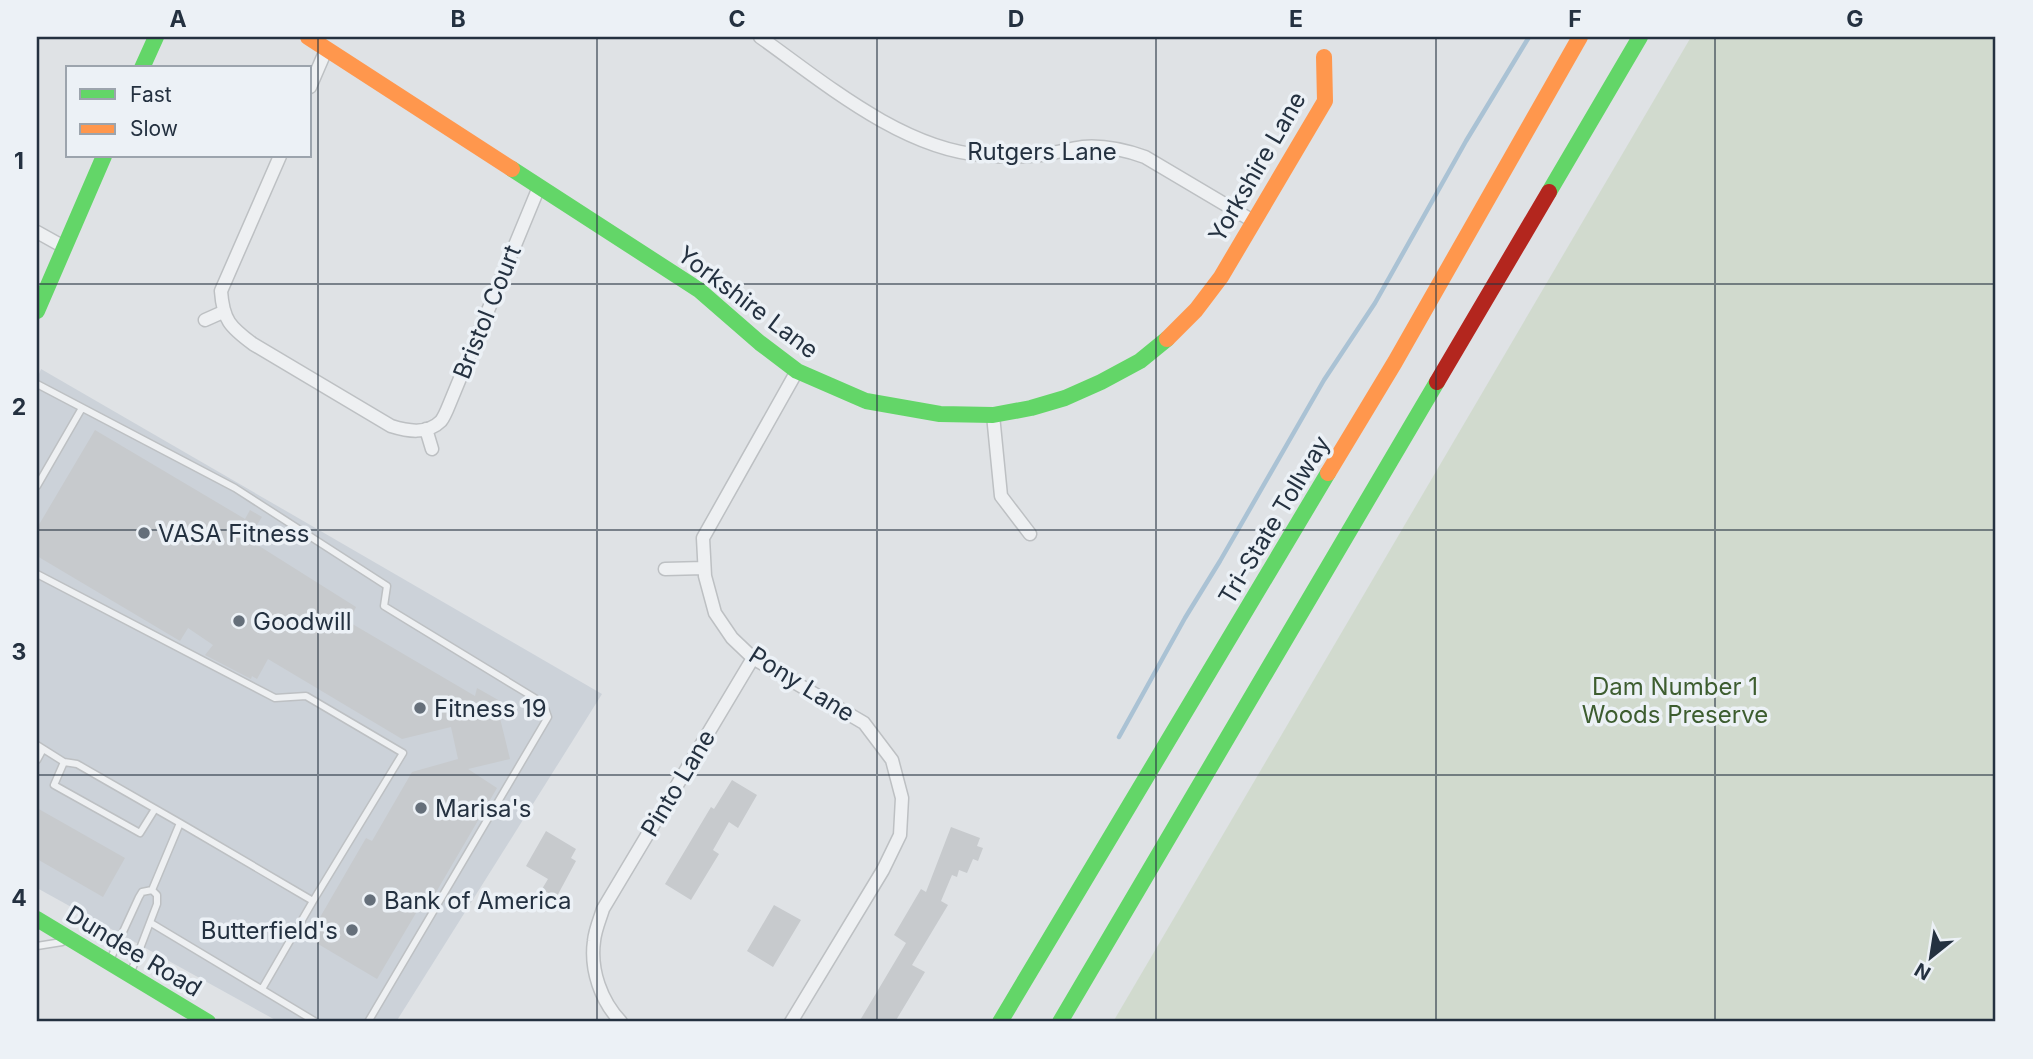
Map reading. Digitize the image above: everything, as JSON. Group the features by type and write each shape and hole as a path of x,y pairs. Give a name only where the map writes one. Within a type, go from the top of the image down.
{"main road":[{"path":"143,66 156,37"},
{"name":"Yorkshire Lane","path":"308,37 699,290 797,371 866,401 940,414 992,415 1066,398 1140,361 1171,335 1196,310 1221,277 1325,101 1324,57"},
{"name":"Tri-State Tollway","path":"1000,1022 1388,374 1580,37"},
{"path":"1060,1022 1640,37"},
{"path":"37,311 103,158"},
{"name":"Dundee Road","path":"37,919 208,1022"}],"street":[{"name":"Rutgers Lane","path":"760,37 875,118 926,141 952,150 980,155 1042,155 1105,146 1128,151 1145,157 1254,221"},
{"path":"312,82 326,50"},
{"path":"279,158 222,291 223,312 236,332 253,344 391,426 409,432 426,429 432,449"},
{"name":"Bristol Court","path":"426,429 440,421 449,405 539,187"},
{"path":"37,232 64,247"},
{"path":"205,320 223,312"},
{"name":"Pony Lane","path":"791,1022 883,870 900,835 902,798 892,760 864,723 753,658 732,638 715,613 704,568 703,538 797,371"},
{"path":"992,415 1001,496 1030,534"},
{"path":"665,569 704,568"},
{"name":"Pinto Lane","path":"621,1022 610,1011 595,975 594,941 603,909 753,658"}],"lane":[{"path":"37,384 234,488 387,586 384,606 543,703 548,717 368,1022"},
{"path":"37,486 82,408"},
{"path":"37,574 275,698 306,696 403,753 262,989"},
{"path":"37,760 40,747 64,762 77,764 313,901"},
{"path":"64,762 54,785 140,833 155,809"},
{"path":"152,890 180,824"},
{"path":"130,974 158,904 157,895 152,890"},
{"path":"110,962 139,897 142,892 152,890"},
{"path":"151,923 316,1022"},
{"path":"37,946 72,940"}],"shaded area":[{"path":"41,369 602,694 396,1022 279,1022 37,888 37,379"}],"green space":[{"name":"Dam Number 1 Woods Preserve","path":"1691,37 1996,37 1996,1022 1113,1022"}],"building":[{"path":"95,430 245,519 250,510 262,517 248,539 356,607 349,622 475,696 477,688 500,701 498,710 510,759 468,769 497,788 435,894 429,891 377,979 308,938 366,838 372,841 412,772 458,759 451,727 402,739 268,659 257,679 252,676 251,679 205,655 213,645 188,628 180,641 37,556 37,528"},
{"path":"732,780 757,795 738,828 729,822 713,850 719,854 691,900 665,884 711,807 714,809"},
{"path":"37,808 125,858 103,897 37,859"},
{"path":"951,827 980,838 977,846 983,848 978,861 973,859 967,873 959,870 957,877 952,875 941,901 948,905 912,965 925,972 895,1022 859,1022 906,943 894,935 921,889 926,892"},
{"path":"546,831 576,849 571,858 576,861 556,898 542,889 548,879 526,866"},
{"path":"774,905 801,920 773,967 747,951"}],"waterway":[{"path":"1119,737 1324,380 1375,303 1466,141 1529,37"}],"traffic: fast":[{"path":"143,66 156,37"},
{"path":"1549,192 1640,37"},
{"path":"37,311 103,158"},
{"path":"512,169 699,290 797,371 866,401 940,414 993,415 1031,408 1065,398 1101,382 1140,361 1167,339"},
{"path":"1060,1022 1437,382"},
{"path":"1000,1022 1328,473"},
{"path":"37,919 208,1022"}],"traffic: slow":[{"path":"308,37 512,169"},
{"path":"1328,473 1395,362 1580,37"},
{"path":"1167,339 1196,310 1221,277 1325,101 1324,57"}],"traffic: jam":[{"path":"1437,382 1549,192"}],"place":[{"name":"VASA Fitness","path":"144,533"},
{"name":"Goodwill","path":"239,621"},
{"name":"Fitness 19","path":"420,708"},
{"name":"Marisa's","path":"421,808"},
{"name":"Bank of America","path":"370,900"},
{"name":"Butterfield's","path":"352,930"}]}
